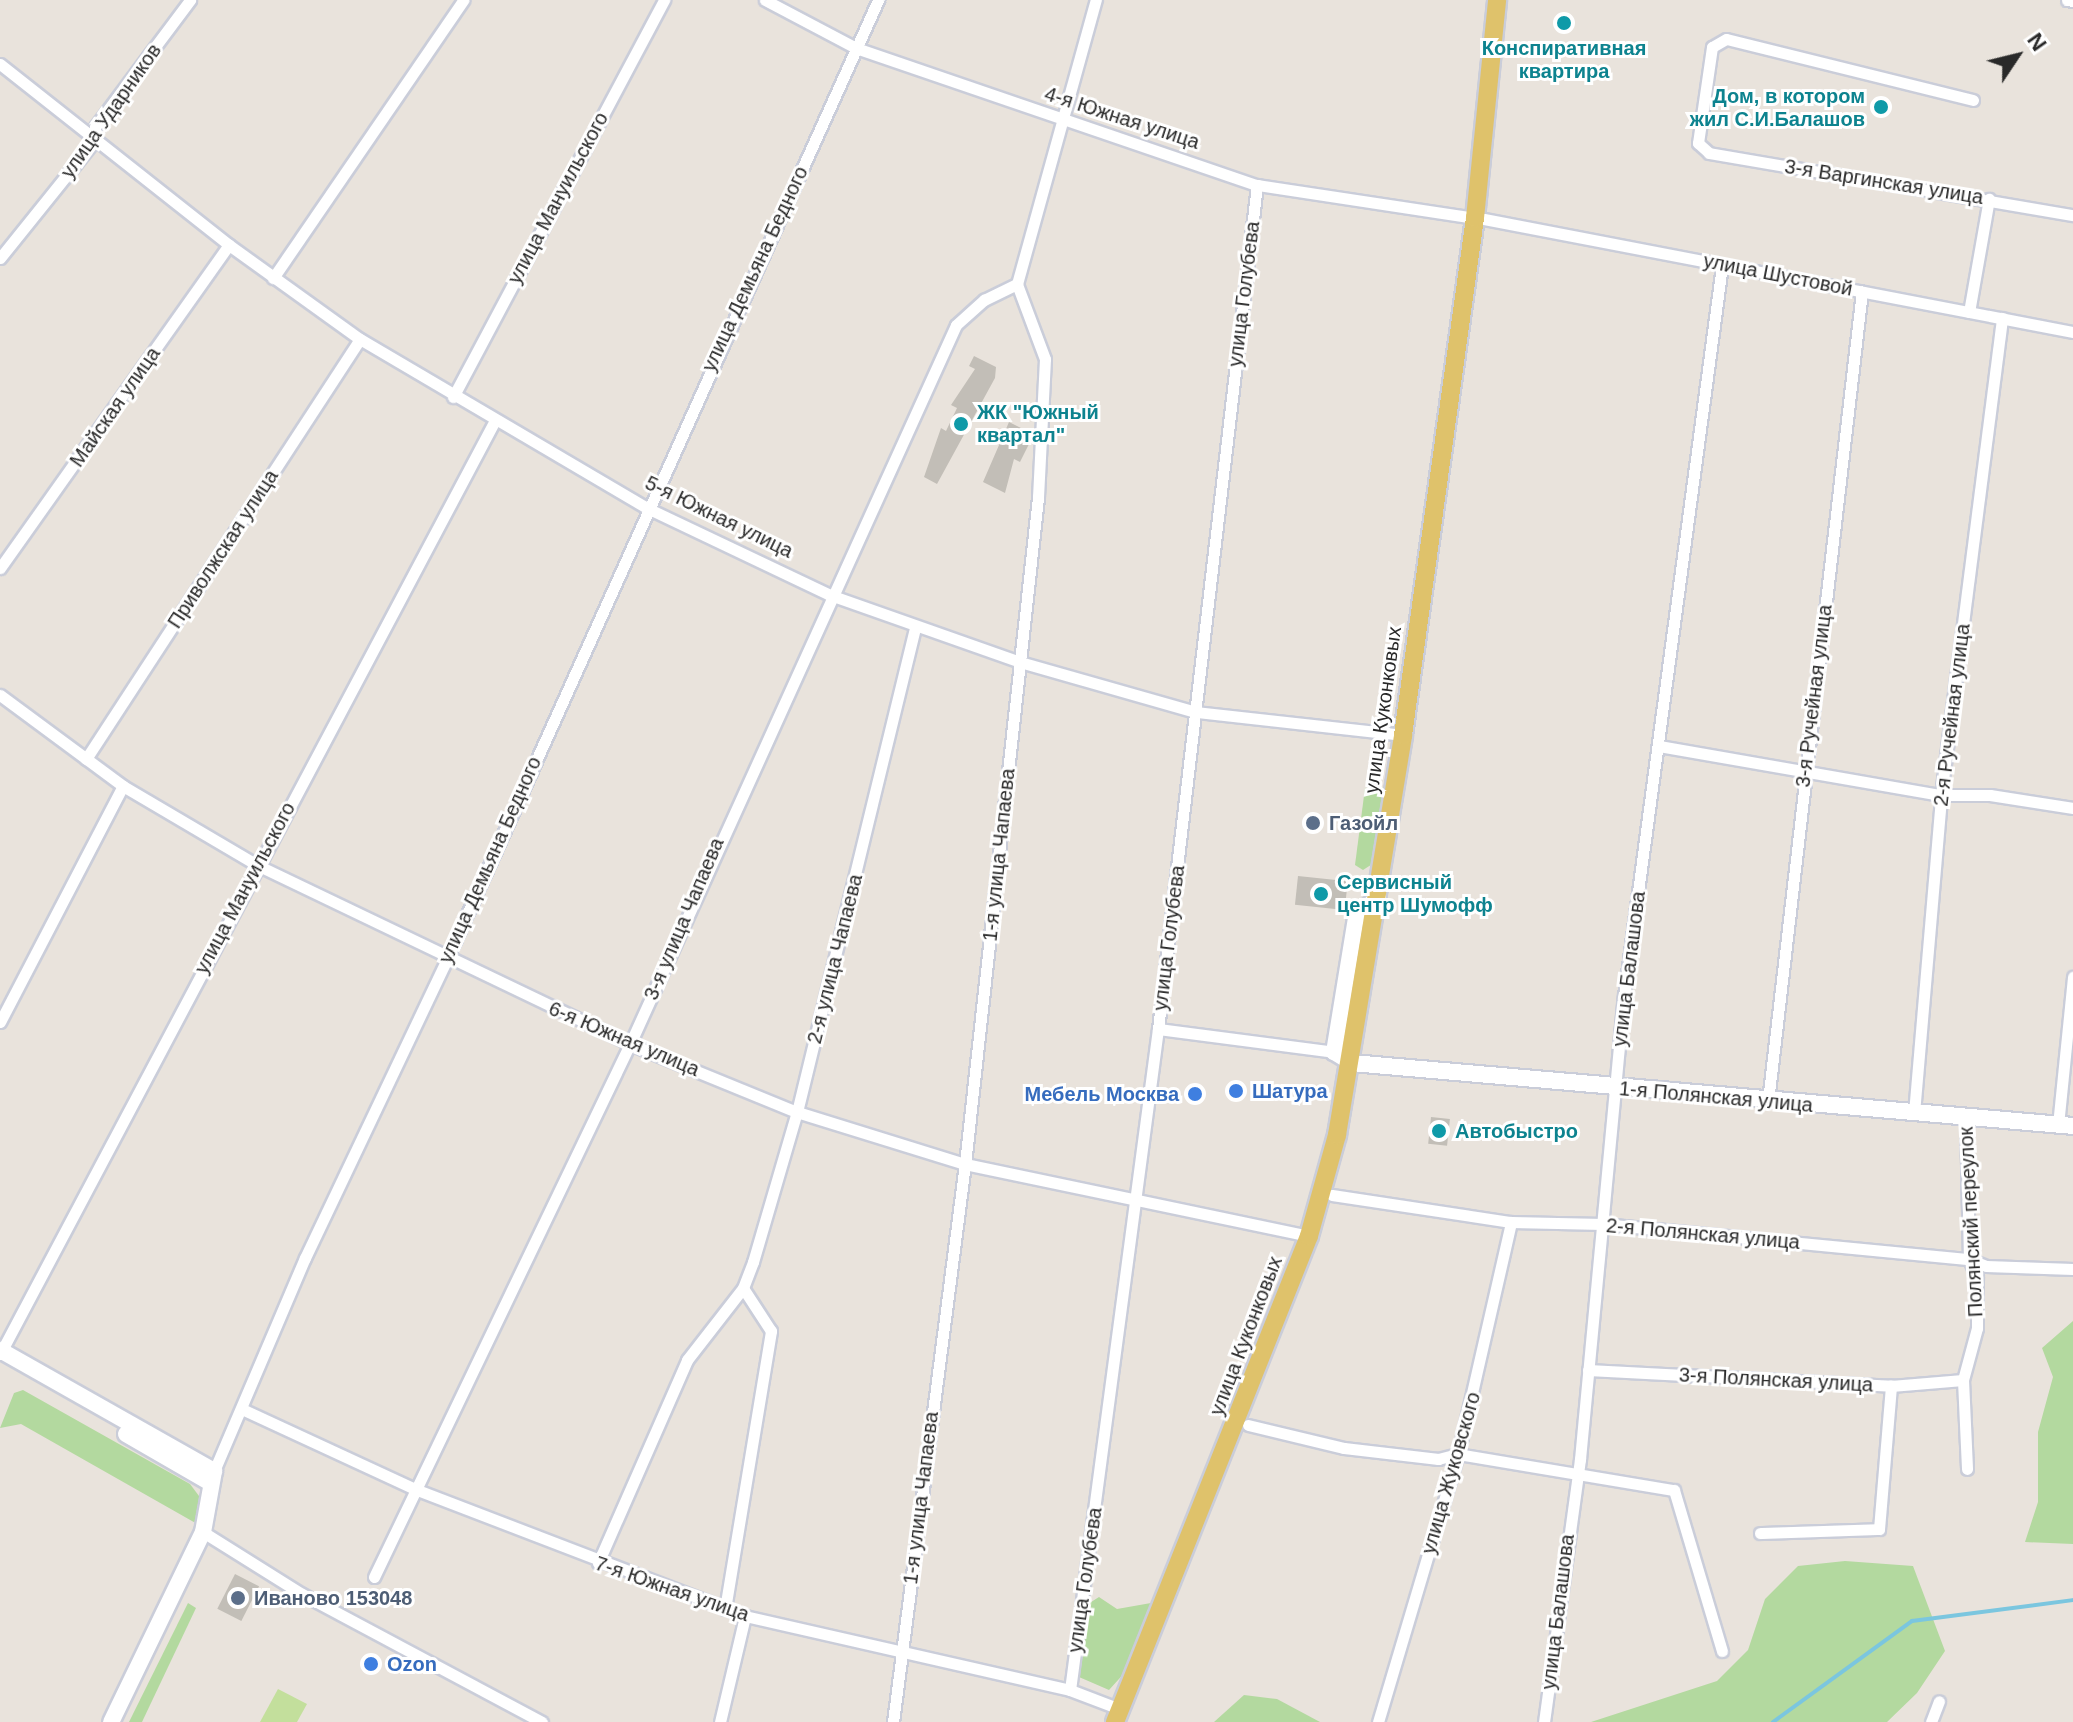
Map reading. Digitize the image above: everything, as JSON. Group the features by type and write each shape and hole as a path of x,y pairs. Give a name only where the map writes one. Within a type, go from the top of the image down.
{"main road":[{"name":"улица Куконковых","path":"1479,218 1497,0"},
{"name":"улица Куконковых","path":"1121,1718 1248,1425 1332,1195 1356,1063 1406,736 1479,218 1506,0"},
{"name":"улица Куконковых","path":"1121,1718 1309,1236 1356,1063 1378,897 1406,736"}],"street":[{"name":"улица Ударников","path":"0,258 95,140 95,127 190,0"},
{"path":"273,278 463,0"},
{"name":"улица Мануильского","path":"453,397 664,0"},
{"name":"4-я Южная улица","path":"765,0 856,48 1062,123 1257,185 1479,218"},
{"name":"улица Демьяна Бедного","path":"111,1722 203,1532 212,1477 403,1041 446,961 647,508 878,0"},
{"path":"1017,284 1096,0"},
{"path":"2067,0 2073,1"},
{"name":"3-я Варгинская улица","path":"1973,100 1726,39 1712,47 1698,143 1709,153 2073,215"},
{"name":"5-я Южная улица","path":"0,64 229,245 360,339 494,422 647,508 830,595 1020,662 1196,712 1406,736"},
{"name":"улица Голубева","path":"1070,1690 1158,1029 1257,185"},
{"path":"1969,312 1989,199"},
{"name":"улица Шустовой","path":"1479,218 2073,332"},
{"name":"Майская улица","path":"0,568 229,245"},
{"name":"улица Балашова","path":"1544,1722 1588,1370 1614,1089 1722,265"},
{"name":"3-я улица Чапаева","path":"374,1577 630,1044 830,595 956,325 984,300 1017,284"},
{"name":"1-я улица Чапаева","path":"893,1722 965,1164 1020,662 1045,359 1017,284"},
{"name":"3-я Ручейная улица","path":"1768,1101 1862,291"},
{"name":"2-я Ручейная улица","path":"1914,1113 1941,795 2002,318"},
{"name":"Приволжская улица","path":"86,759 360,339"},
{"name":"улица Мануильского","path":"0,1355 494,422"},
{"name":"2-я улица Чапаева","path":"598,1563 687,1360 743,1288 797,1112 915,627"},
{"name":"6-я Южная улица","path":"0,695 123,786 257,865 446,961 630,1044 797,1112 965,1164 1135,1203 1309,1236"},
{"path":"1659,746 1804,774 1941,795 1990,795 2073,808"},
{"path":"0,1022 123,786"},
{"path":"1334,1052 1356,918 1378,897"},
{"path":"2066,1126 2073,977"},
{"path":"1158,1029 1334,1052 1356,1063"},
{"name":"1-я Полянская улица","path":"1356,1063 1614,1089 2066,1126"},
{"name":"Полянский переулок","path":"1966,1117 1969,1259 1977,1277 1977,1328 1963,1380 1967,1469"},
{"name":"2-я Полянская улица","path":"1332,1195 1511,1222 1603,1224 1969,1259 1986,1266 2073,1269"},
{"name":"улица Жуковского","path":"1378,1722 1458,1454 1511,1222"},
{"path":"725,1609 771,1331 743,1288"},
{"path":"0,1355 212,1477"},
{"name":"3-я Полянская улица","path":"1588,1370 1891,1386 1963,1380"},
{"path":"1760,1533 1879,1529 1891,1386"},
{"name":"7-я Южная улица","path":"242,1409 415,1489 598,1563 725,1609 901,1653 1070,1690 1121,1718"},
{"path":"1248,1425 1344,1448 1438,1459 1458,1454 1574,1478 1594,1475 1674,1490 1722,1651"},
{"path":"203,1532 302,1594 542,1722"},
{"path":"720,1722 745,1616"},
{"path":"1931,1722 1939,1701"}],"green space":[{"path":"1384,787 1374,863 1363,870 1355,865 1365,788"},
{"path":"2073,1321 2073,1544 2025,1542 2038,1502 2038,1432 2053,1377 2042,1348"},
{"path":"23,1390 190,1484 202,1500 199,1525 21,1424 0,1428 14,1393"},
{"path":"1845,1561 1913,1566 1945,1651 1917,1693 1887,1722 1591,1722 1717,1681 1748,1650 1765,1599 1798,1566"},
{"path":"1099,1597 1117,1609 1151,1603 1152,1611 1128,1669 1109,1690 1079,1677 1088,1604"},
{"path":"188,1603 196,1608 142,1722 129,1722"},
{"path":"278,1689 307,1704 297,1722 260,1722"},
{"path":"1244,1695 1277,1699 1320,1722 1214,1722"}],"building":[{"name":"ЖК \"Южный квартал\"","path":"974,356 996,367 995,378 937,484 924,477 941,428 946,431 957,408 951,405 975,369 969,366"},
{"name":"ЖК \"Южный квартал\"","path":"1009,422 1027,431 1023,441 1029,444 1020,462 1014,459 1005,493 983,482"},
{"name":"Сервисный центр Шумофф","path":"1298,876 1348,881 1345,910 1295,905"},
{"name":"Автобыстро","path":"1431,1117 1450,1119 1447,1146 1428,1144"},
{"name":"Иваново 153048","path":"235,1574 259,1586 241,1621 217,1609"}],"waterway":[{"path":"1773,1722 1912,1621 2073,1600"}],"place":[{"name":"Конспиративная квартира","path":"1564,23"},
{"name":"Дом, в котором жил С.И.Балашов","path":"1881,107"},
{"name":"ЖК \"Южный квартал\"","path":"961,424"},
{"name":"Газойл","path":"1313,823"},
{"name":"Сервисный центр Шумофф","path":"1321,894"},
{"name":"Шатура","path":"1236,1091"},
{"name":"Мебель Москва","path":"1195,1094"},
{"name":"Автобыстро","path":"1439,1131"},
{"name":"Иваново 153048","path":"238,1598"},
{"name":"Ozon","path":"371,1664"}]}
